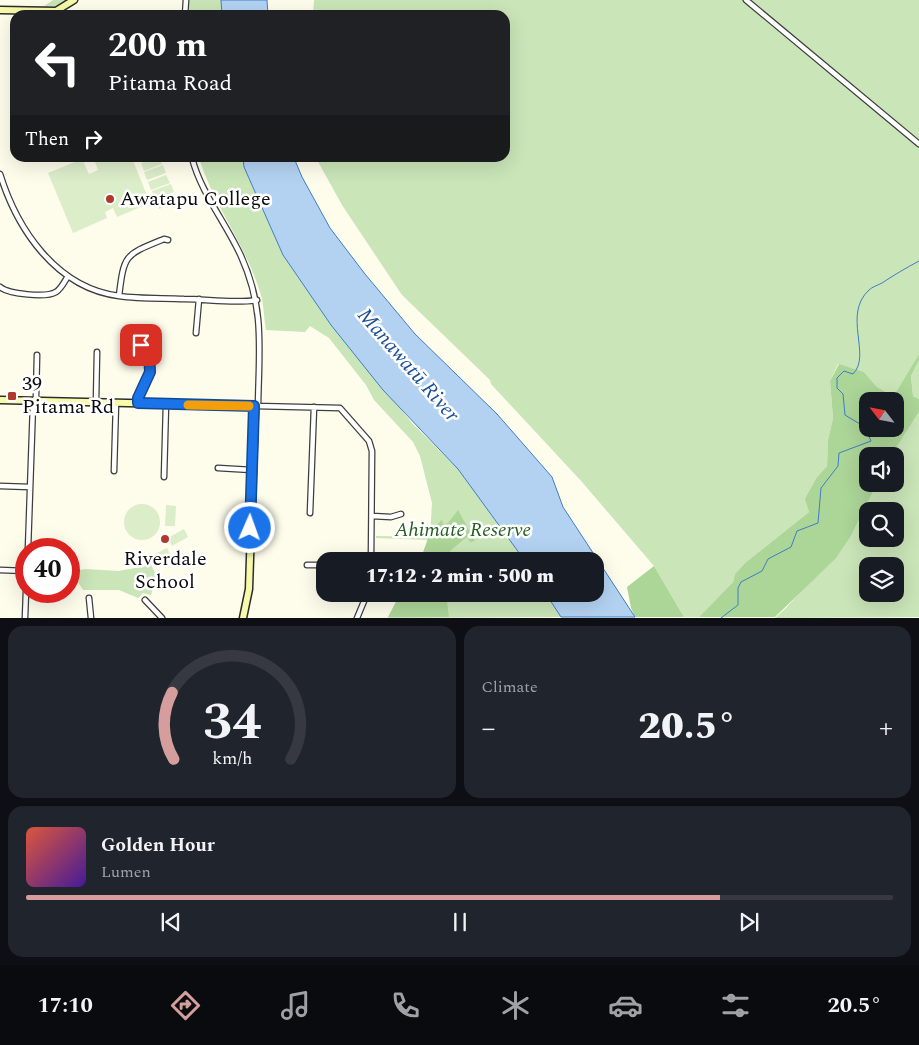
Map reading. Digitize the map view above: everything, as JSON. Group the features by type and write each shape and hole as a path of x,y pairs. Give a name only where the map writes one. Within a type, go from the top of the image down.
{"street":[{"path":"58,10 74,0"},
{"path":"746,0 919,144"},
{"path":"194,162 207,195 240,254 256,300 260,332 252,470 249,589 243,618"},
{"path":"0,174 9,201 26,232 47,258 68,276 90,288 119,296 256,300"},
{"path":"119,296 123,267 129,256 134,251 164,239 168,240"},
{"path":"0,287 10,293 49,294 56,292 68,276"},
{"path":"196,333 199,299"},
{"path":"138,403 138,398 150,372 149,350 141,345"},
{"path":"96,402 97,352"},
{"path":"28,538 37,355"},
{"path":"0,400 342,409 370,443 371,552"},
{"path":"114,471 116,403"},
{"path":"164,477 166,404"},
{"path":"310,513 314,407"},
{"path":"218,468 252,470"},
{"path":"0,486 30,487"},
{"path":"372,516 392,517 400,514"},
{"path":"307,565 316,565"},
{"path":"0,570 15,571"},
{"path":"89,598 91,618"},
{"path":"145,600 162,618"},
{"path":"357,618 364,602"},
{"path":"25,618 26,603"}],"green space":[{"path":"53,0 68,0 54,7 0,6 44,6"},
{"path":"189,0 221,0 222,10 189,10"},
{"path":"314,0 919,0 919,354 897,392 887,392 877,387 864,372 838,364 830,381 833,418 828,440 827,466 817,477 806,499 809,512 745,563 735,574 733,582 699,617 684,617 654,566 582,482 491,384 490,380 402,295 342,205 318,162 510,162 510,10 313,10"},
{"path":"75,162 83,162 89,174 98,170 95,162 134,162 150,203 117,217 113,208 105,212 107,218 73,233 48,173"},
{"path":"161,162 162,164 144,171 141,163"},
{"path":"200,162 243,162 283,255 331,325 412,423 458,469 518,552 423,552 428,540 376,538 376,536 430,537 432,503 420,456 413,442 374,400 366,385 329,338 310,326 305,332 266,330 262,299 249,263 213,194"},
{"path":"163,165 166,173 147,180 144,172"},
{"path":"166,175 170,183 151,190 148,182"},
{"path":"171,184 174,192 155,200 152,191"},
{"path":"174,194 178,202 159,209 156,201"},
{"path":"919,354 919,360 911,376 913,396 919,399 919,412 904,436 904,392 896,392"},
{"path":"919,360 919,399 913,396 911,376"},
{"path":"839,364 864,372 877,387 886,392 859,392 859,438 902,438 897,447 859,447 859,492 873,492 868,502 859,502 859,520 836,558 775,617 699,617 733,582 735,574 745,563 809,512 805,499 817,477 827,466 828,440 833,418 830,381"},
{"path":"919,412 919,617 775,618 852,534 859,520 859,547 904,547 904,502 868,502 873,492 904,492 904,447 897,447"},
{"path":"142,504 154,510 160,522 154,534 142,540 130,534 124,522 130,510"},
{"path":"166,505 176,506 175,526 165,526"},
{"path":"458,510 475,541 470,542 467,537 450,552 423,552 431,530 442,520 443,524 448,523"},
{"path":"184,529 188,537 172,546 168,538"},
{"path":"167,548 171,556 155,564 151,556"},
{"path":"151,565 156,575 151,595 143,593 138,598 119,590 83,590 80,585 80,570 119,571"},
{"path":"654,566 684,617 635,617 631,608 627,587"},
{"name":"Ahimate Reserve","path":"396,602 551,602 561,617 388,618"},
{"path":"396,602 447,602 449,617 388,617"}],"water":[{"path":"221,0 267,0 268,10 222,10"},
{"name":"Manawatū River","path":"243,162 296,162 330,228 365,274 415,334 497,414 552,477 563,507 592,552 518,552 458,469 383,390 331,325 283,255"},
{"path":"604,570 635,617 561,617 551,602 604,602"}],"waterway":[{"path":"721,618 738,605 738,588 741,582 762,571 768,559 791,547 797,531 818,523 821,488 838,466 839,453 871,441 865,427 845,415 843,394 837,388 837,378 844,371 853,374 858,366 860,356 857,323 861,300 870,289 919,261"}],"slow traffic":[{"path":"188,405 249,406"}],"place":[{"name":"Awatapu College","path":"110,199"},
{"name":"39 Pitama Rd","path":"12,396"},
{"name":"Riverdale School","path":"165,539"}],"route":[{"path":"141,345 149,350 150,372 138,398 138,403 254,406 250,528"}]}
